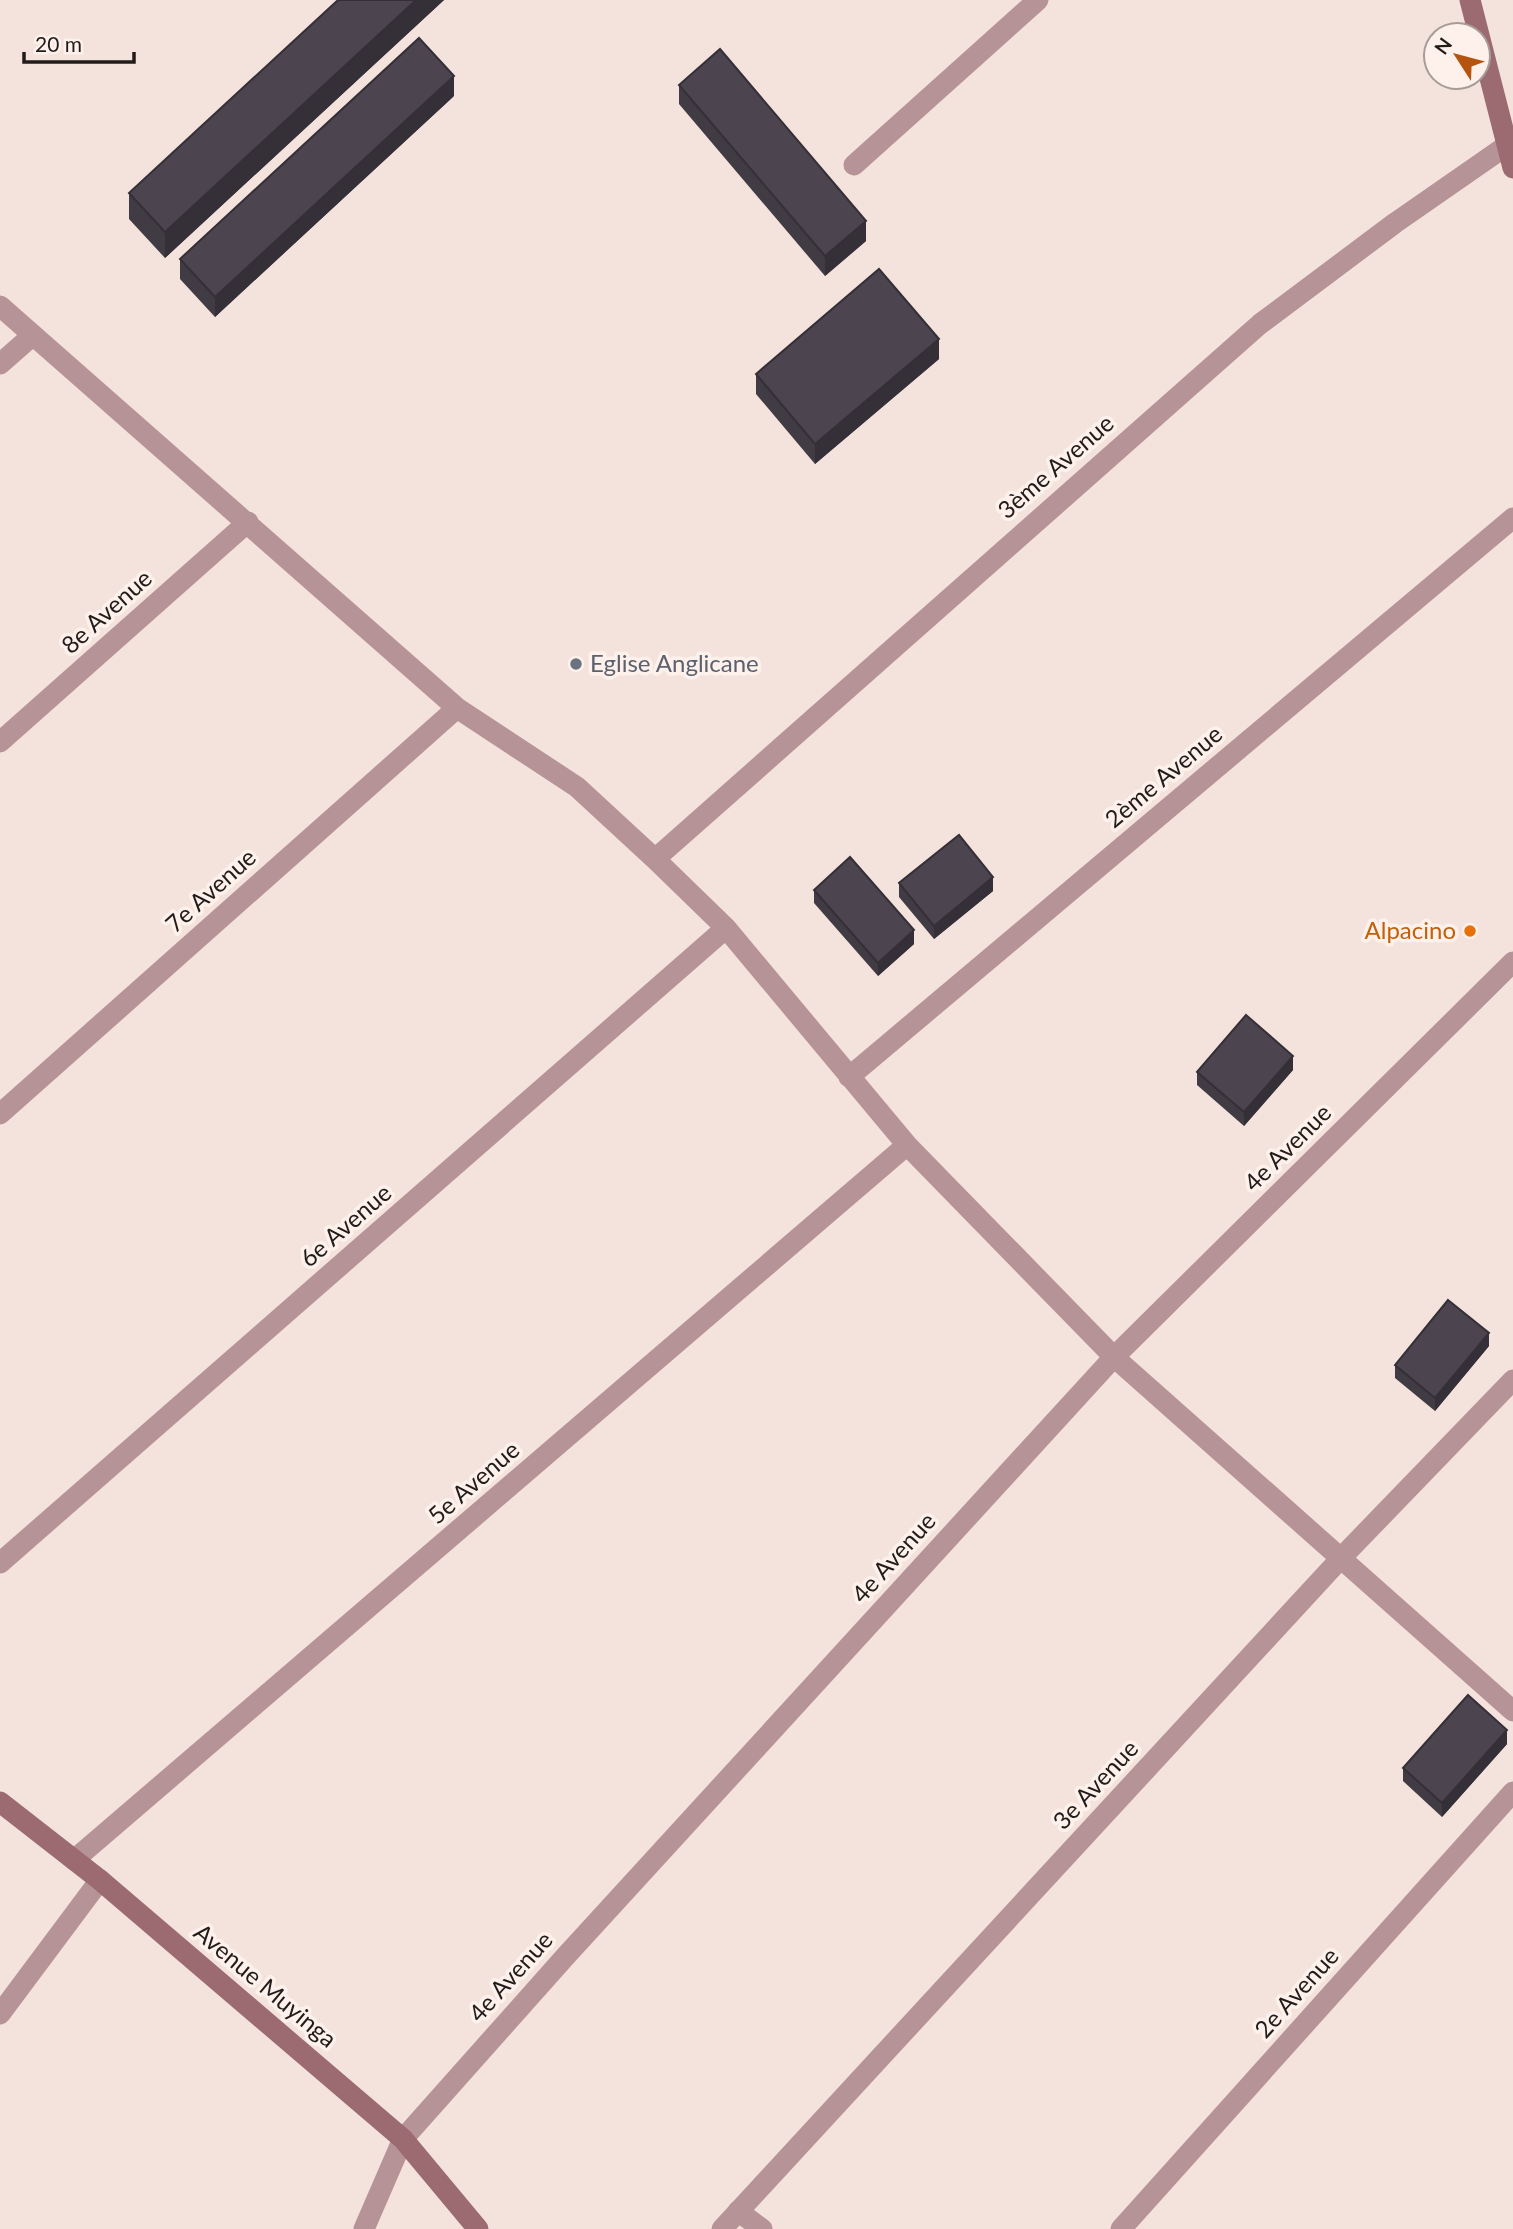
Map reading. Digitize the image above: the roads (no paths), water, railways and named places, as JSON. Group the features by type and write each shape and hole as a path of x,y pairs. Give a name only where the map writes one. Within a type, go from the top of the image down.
{"street":[{"path":"854,165 1038,0"},
{"path":"1470,0 1510,143 1513,168"},
{"name":"3ème Avenue","path":"655,859 1260,324 1395,223 1510,143"},
{"path":"0,306 457,708 577,787 655,859 726,928 907,1145 1114,1357 1513,1711"},
{"path":"0,364 33,335"},
{"name":"2ème Avenue","path":"849,1077 1513,518"},
{"name":"8e Avenue","path":"0,742 248,522"},
{"name":"7e Avenue","path":"0,1114 457,708"},
{"name":"6e Avenue","path":"0,1563 726,928"},
{"name":"4e Avenue","path":"364,2229 403,2139 564,1958 1114,1357 1513,962"},
{"name":"5e Avenue","path":"74,1860 907,1145"},
{"name":"3e Avenue","path":"722,2229 1342,1557 1513,1380"},
{"name":"2e Avenue","path":"1121,2229 1513,1792"},
{"name":"Avenue Muyinga","path":"0,1802 100,1880 403,2139 478,2229"},
{"path":"0,2014 100,1880"},
{"path":"738,2211 762,2229"}],"place":[{"name":"Eglise Anglicane","path":"576,664"},
{"name":"Alpacino","path":"1470,931"}]}
